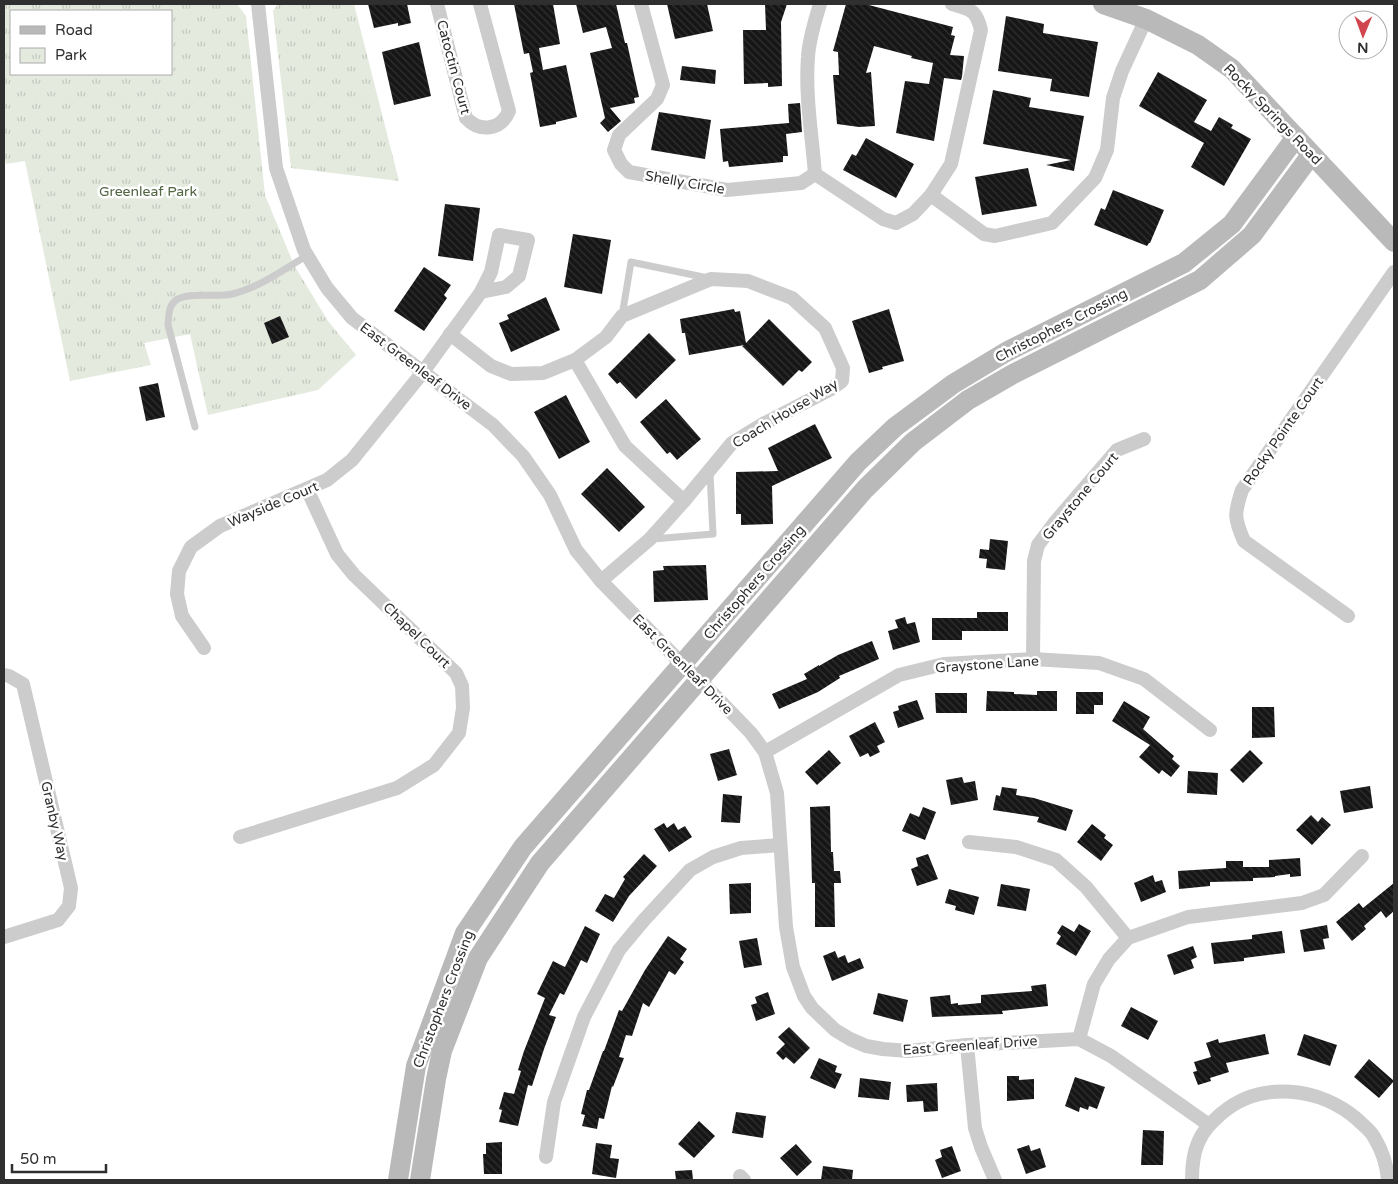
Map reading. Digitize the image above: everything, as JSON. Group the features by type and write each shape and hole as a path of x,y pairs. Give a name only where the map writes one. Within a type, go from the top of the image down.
{"street":[{"name":"East Greenleaf Drive","path":"258,4 276,168 304,250 327,288 352,318 493,425 524,456 550,495 576,550 601,581 682,664 700,679 751,733 765,752 777,793 786,927 793,967 804,996 822,1020 850,1039 866,1046 908,1051 968,1045 1079,1039"},
{"name":"Catoctin Court","path":"437,4 466,118 480,127 492,127 505,121 509,111 480,4"},
{"name":"Shelly Circle","path":"641,4 663,86 658,99 620,135 614,150 621,164 629,172 727,190 801,183 815,174"},
{"path":"820,4 808,56 808,84 815,174 883,219 896,223 913,214 931,195 951,164 981,30 978,17 969,10 952,4"},
{"name":"Rocky Springs Road","path":"1103,4 1146,19 1198,44 1232,69 1394,242"},
{"path":"931,195 984,234 995,236 1052,223 1095,178 1107,150 1113,98 1122,71 1146,19"},
{"name":"Christophers Crossing","path":"398,1180 416,1066 465,934 523,847 858,462 895,427 953,384 1006,352 1184,263 1232,224 1296,137"},
{"name":"Christophers Crossing","path":"420,1180 442,1051 478,958 540,863 865,489 914,442 968,400 1013,374 1200,280 1252,235 1312,155"},
{"name":"Rocky Pointe Court","path":"1348,616 1244,541 1237,526 1235,511 1242,490 1394,272"},
{"name":"Coach House Way","path":"601,581 650,539 732,443 763,424 831,389 842,381 843,368 825,328 792,298 748,281 711,279 622,316"},
{"name":"Wayside Court","path":"204,648 182,616 177,594 180,571 191,547 220,526 327,480 352,460 423,372 481,292"},
{"path":"450,334 491,366 511,374 543,373 575,360 606,337 622,316"},
{"path":"575,360 625,446 684,501"},
{"name":"Graystone Court","path":"1033,659 1034,561 1038,545 1056,521 1117,450 1144,439"},
{"name":"Chapel Court","path":"240,836 397,788 434,765 459,733 463,694 462,686 456,673 354,575 337,554 307,489"},
{"name":"Graystone Lane","path":"765,752 899,675 944,664 1033,659 1099,663 1144,679 1210,730"},
{"name":"Granby Way","path":"4,675 23,684 71,888 69,906 58,920 4,937"},
{"path":"969,842 1016,847 1056,860 1086,887 1128,938"},
{"path":"546,1157 554,1102 584,1016 619,950 690,870 713,857 741,848 780,845"},
{"path":"1209,1125 1112,1056 1079,1039 1094,984 1110,959 1128,938 1188,917 1302,903 1324,895 1362,856"},
{"path":"968,1045 975,1128 995,1180"},
{"path":"1192,1180 1193,1164 1198,1143 1209,1125 1233,1104 1255,1095 1273,1091 1312,1096 1346,1110 1374,1136 1390,1178"}],"lane":[{"path":"195,427 168,326 169,309 176,300 188,296 232,295 250,288 308,256"},
{"path":"622,316 631,262 711,279"},
{"path":"650,539 713,534 710,470"}],"green space":[{"name":"Greenleaf Park","path":"4,4 237,4 246,16 265,195 294,265 328,321 356,355 318,390 208,415 190,334 144,343 151,365 70,381 25,161 6,164 4,154"},
{"path":"278,4 354,4 399,181 291,168 273,11"}],"building":[{"path":"368,4 407,4 411,23 398,26 398,23 374,28"},
{"path":"514,4 553,4 560,44 539,48 543,70 566,65 577,117 540,127 530,73 533,72 529,53 524,54"},
{"path":"576,4 616,4 625,43 627,43 639,97 634,98 635,103 610,108 621,121 608,132 600,123 605,118 590,53 612,48 606,27 583,33"},
{"path":"667,4 707,4 713,31 675,39"},
{"path":"765,4 787,4 781,22 782,86 768,87 768,83 744,84 743,30 766,30"},
{"path":"846,4 865,4 953,27 951,35 955,36 950,55 964,56 962,77 961,80 944,78 934,141 896,133 905,81 929,84 933,63 874,46 866,73 871,72 875,126 859,127 837,124 833,75 839,75 838,52 833,51"},
{"path":"1006,16 1044,24 1043,33 1098,42 1089,97 1050,91 1052,79 998,71"},
{"path":"419,42 431,96 394,105 382,52"},
{"path":"682,66 716,70 715,84 680,80"},
{"path":"1158,72 1207,100 1194,122 1211,131 1219,117 1233,125 1231,128 1251,139 1224,186 1191,167 1204,143 1139,106"},
{"path":"993,90 1031,98 1029,107 1084,116 1074,171 1046,165 1071,160 983,144"},
{"path":"800,103 802,132 786,134 788,156 783,156 783,162 729,167 728,161 723,162 720,129 789,123 788,104"},
{"path":"659,112 711,120 705,159 651,150"},
{"path":"866,138 914,164 896,198 843,170 852,154 856,156"},
{"path":"1028,168 1037,206 982,215 975,177"},
{"path":"1113,190 1164,210 1147,246 1094,225 1101,208 1105,210"},
{"path":"445,204 480,208 473,261 438,256"},
{"path":"573,234 611,240 602,294 564,287"},
{"path":"424,267 451,285 444,295 447,298 424,331 394,311"},
{"path":"546,297 560,330 511,352 499,323 509,319 507,315"},
{"path":"734,309 735,312 740,311 746,343 769,319 812,362 802,372 799,370 783,386 742,346 744,345 689,355 680,319"},
{"path":"889,309 904,361 869,373 852,321"},
{"path":"280,316 289,337 272,344 264,323"},
{"path":"649,333 676,360 636,399 620,382 617,384 608,374"},
{"path":"158,383 165,417 146,421 139,387"},
{"path":"566,395 590,442 559,459 534,412"},
{"path":"666,399 701,439 677,460 670,452 667,454 640,422"},
{"path":"815,424 832,458 772,486 773,524 741,525 741,514 736,514 736,472 778,471 768,448"},
{"path":"607,468 645,507 619,532 581,494"},
{"path":"990,539 1008,541 1005,570 986,568 987,559 979,558 980,549 989,550"},
{"path":"706,565 708,600 654,602 653,571 664,570 663,566"},
{"path":"977,612 1008,612 1008,631 962,631 962,640 932,640 932,618 977,618"},
{"path":"905,617 907,624 915,622 920,642 893,650 888,631 898,628 895,620"},
{"path":"872,641 879,659 839,676 840,678 818,692 779,709 772,694 807,679 804,674 819,665"},
{"path":"987,691 1037,695 1037,691 1057,691 1057,711 986,711"},
{"path":"1076,692 1103,692 1103,705 1094,705 1094,714 1076,714"},
{"path":"935,693 967,693 967,713 936,713"},
{"path":"917,700 924,719 898,728 893,712 899,710 898,706"},
{"path":"1124,701 1150,717 1143,729 1174,756 1172,759 1180,766 1171,777 1162,770 1159,774 1139,757 1150,745 1112,721"},
{"path":"1252,707 1274,707 1275,737 1252,738"},
{"path":"875,722 885,742 877,746 880,752 870,757 868,753 860,757 849,736"},
{"path":"729,749 737,775 718,781 710,754"},
{"path":"829,750 841,763 817,785 805,772"},
{"path":"1250,750 1263,763 1243,783 1230,770"},
{"path":"1188,771 1218,773 1217,795 1187,793"},
{"path":"962,777 964,783 975,781 978,800 951,805 946,780"},
{"path":"1370,786 1373,808 1344,813 1340,791"},
{"path":"1002,787 1017,789 1016,795 1034,798 1073,810 1066,831 1037,822 1039,817 993,810 996,795 1000,796"},
{"path":"723,794 742,796 740,823 721,822"},
{"path":"830,806 831,852 833,852 834,871 840,871 841,883 834,883 835,927 815,927 815,883 812,883 810,807"},
{"path":"923,807 936,812 925,840 902,831 910,813 919,817"},
{"path":"1311,815 1318,822 1322,817 1331,825 1312,845 1296,830"},
{"path":"664,823 667,828 674,823 678,830 685,826 692,837 669,852 654,829"},
{"path":"1092,824 1106,835 1104,838 1113,845 1101,861 1077,842"},
{"path":"644,854 657,866 629,896 613,922 595,911 605,894 614,898 625,879 623,877"},
{"path":"928,854 938,879 917,886 911,869 918,866 916,858"},
{"path":"1300,858 1301,876 1290,877 1290,874 1253,878 1253,881 1210,882 1210,886 1179,889 1178,871 1226,868 1226,861 1243,861 1243,867 1269,867 1269,860"},
{"path":"1153,875 1155,882 1162,880 1166,892 1141,902 1134,883"},
{"path":"751,883 751,913 730,914 729,884"},
{"path":"1394,883 1394,911 1386,918 1381,911 1364,926 1366,929 1352,941 1336,922 1359,903 1363,908"},
{"path":"1001,884 1030,889 1026,911 997,906"},
{"path":"949,889 979,897 974,915 955,910 956,906 945,903"},
{"path":"1079,924 1091,931 1076,956 1056,944 1061,936 1057,933 1062,925 1074,932"},
{"path":"1327,925 1329,938 1323,939 1325,949 1304,952 1300,930"},
{"path":"585,926 600,934 587,963 581,960 564,995 560,993 549,1015 556,1017 532,1086 528,1085 518,1126 499,1122 502,1110 499,1109 504,1092 514,1094 521,1071 518,1070 524,1051 545,998 537,994 553,961 565,967"},
{"path":"1282,931 1285,953 1244,958 1244,961 1214,964 1211,943 1252,939 1252,935"},
{"path":"668,936 687,949 680,959 684,962 675,975 669,971 649,1007 643,1003 632,1036 626,1035 619,1057 624,1058 612,1086 604,1119 599,1118 597,1129 582,1126 585,1115 581,1114 587,1090 589,1090 619,1010 622,1011 645,970"},
{"path":"757,938 762,965 744,968 739,941"},
{"path":"1193,946 1197,957 1191,960 1194,968 1174,975 1167,955"},
{"path":"835,951 838,958 845,955 848,963 860,958 864,968 832,981 823,956"},
{"path":"1046,984 1048,1006 1002,1011 1003,1014 932,1017 930,997 950,995 951,1004 958,1003 958,1005 981,1003 981,995 1032,991 1031,986"},
{"path":"768,992 775,1014 756,1021 751,1005 757,1003 755,997"},
{"path":"878,993 908,1000 903,1022 873,1014"},
{"path":"1131,1007 1158,1021 1148,1040 1121,1026"},
{"path":"789,1027 810,1048 794,1064 786,1057 783,1060 776,1053 785,1044 778,1037"},
{"path":"1265,1034 1269,1054 1226,1063 1229,1072 1210,1078 1211,1081 1198,1085 1193,1072 1197,1071 1194,1062 1211,1057 1206,1043 1218,1039 1219,1043"},
{"path":"1304,1034 1337,1045 1330,1066 1297,1055"},
{"path":"819,1058 837,1066 835,1072 842,1074 835,1089 810,1078"},
{"path":"1369,1059 1394,1081 1379,1098 1354,1077"},
{"path":"1007,1076 1019,1076 1019,1080 1034,1079 1034,1099 1007,1101"},
{"path":"1075,1077 1105,1087 1097,1109 1089,1106 1088,1110 1080,1107 1079,1112 1065,1106"},
{"path":"860,1078 891,1082 889,1100 858,1097"},
{"path":"937,1083 938,1111 924,1112 923,1101 907,1102 906,1085"},
{"path":"736,1112 766,1116 763,1138 732,1133"},
{"path":"699,1121 715,1136 694,1158 678,1144"},
{"path":"1143,1130 1164,1131 1163,1165 1141,1165"},
{"path":"502,1142 502,1174 484,1174 483,1154 486,1154 486,1143"},
{"path":"596,1143 612,1145 610,1158 619,1159 616,1178 592,1174"},
{"path":"796,1144 812,1162 797,1176 780,1158"},
{"path":"1029,1145 1031,1151 1040,1148 1046,1167 1026,1174 1017,1149"},
{"path":"952,1146 961,1171 942,1178 935,1160 942,1157 940,1150"},
{"path":"823,1166 853,1170 852,1180 821,1180"},
{"path":"692,1170 693,1180 676,1180 675,1171"}]}
